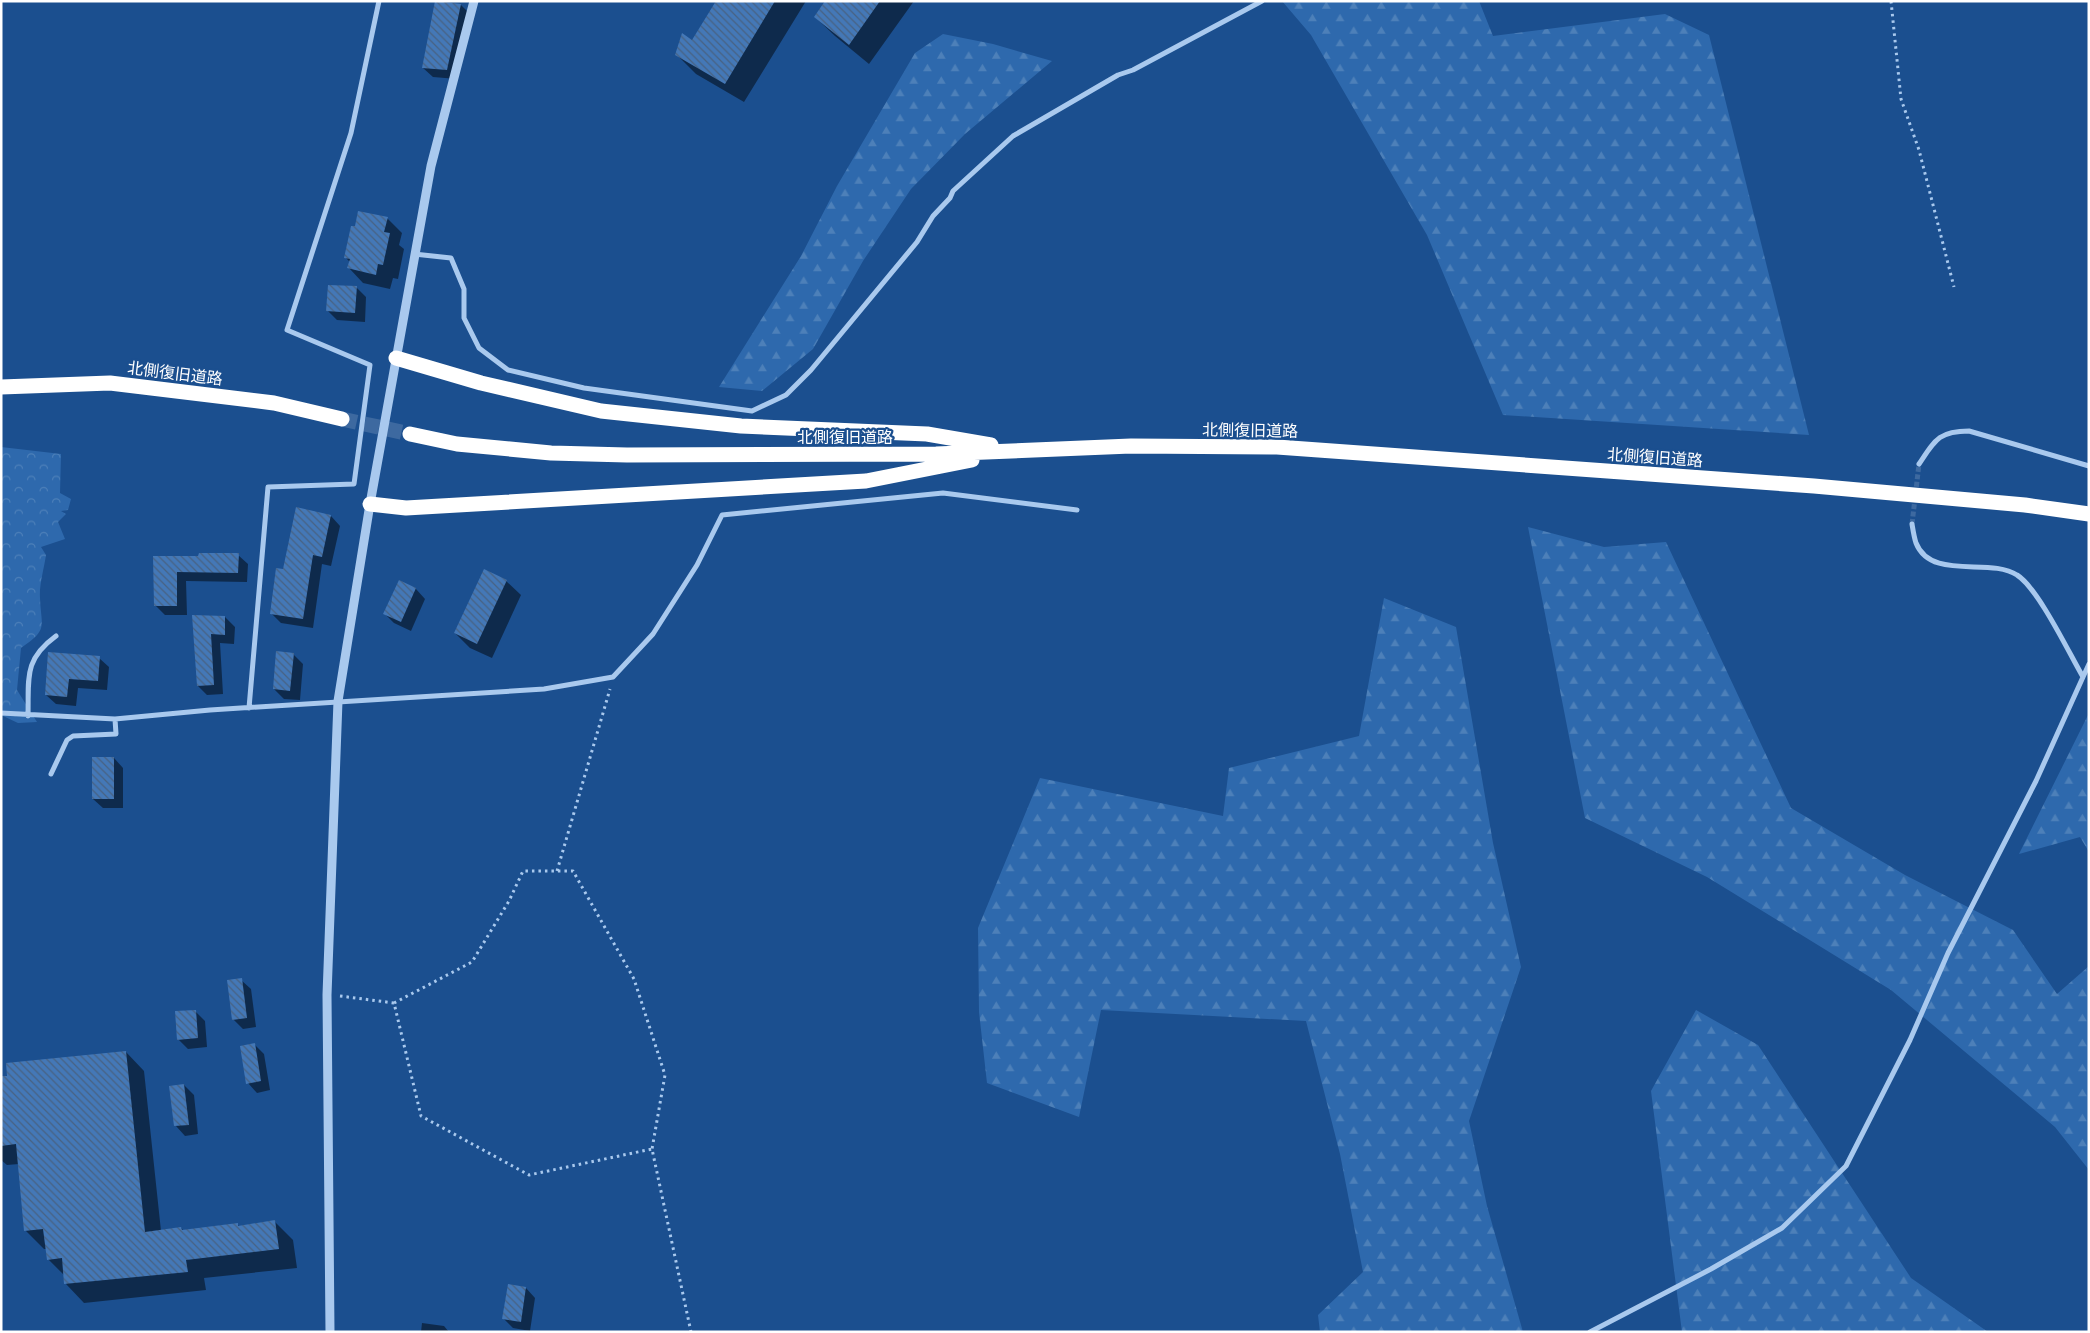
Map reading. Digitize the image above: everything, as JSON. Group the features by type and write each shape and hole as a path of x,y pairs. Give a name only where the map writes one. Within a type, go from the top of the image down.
{"highway":[{"path":"396,358 481,383 601,411 741,426 927,434 1023,450"},
{"name":"北側復旧道路","path":"1,387 110,382 274,403 342,419"},
{"name":"北側復旧道路","path":"410,434 457,444 551,453 936,454 1131,446 1277,447 1823,487 2025,505 2089,514"},
{"path":"370,504 406,508 866,480 1023,450"}],"street":[{"path":"249,708 268,487 354,484 370,365 287,330 351,133 379,1"},
{"path":"330,1332 327,995 338,701 370,504 431,166 474,1"},
{"path":"414,254 451,258 464,289 464,318 479,348 508,370 584,388 752,411 786,395 811,370 917,242 933,216 950,198 952,191 1013,136 1118,75 1133,70 1262,1"},
{"path":"1919,464 1936,438 1952,431 1970,431 2089,466"},
{"path":"1,713 28,716 114,719 338,701 544,688 613,678 653,634 697,565 722,515 943,492 1077,510"},
{"path":"1912,524 1916,544 1931,560 1951,566 2003,569 2017,575 2031,588 2083,677"},
{"path":"28,716 29,670 34,656 42,646 56,636"},
{"path":"1590,1332 1711,1269 1782,1228 1846,1166 1910,1040 1948,954 2036,781 2089,664"},
{"path":"51,774 67,740 73,736 116,734 114,719"}],"path":[{"path":"1891,1 1901,99 1919,150 1954,287"},
{"path":"557,871 613,678"},
{"path":"327,995 394,1003 472,962 509,901 523,871 573,871 634,979 665,1076 652,1149 691,1332"},
{"path":"394,1003 421,1116 529,1175 652,1149"}],"green space":[{"path":"1282,1 1479,1 1493,36 1665,14 1709,35 1809,435 1503,415 1427,235 1311,35"},
{"path":"943,34 993,44 1052,61 965,134 911,189 863,261 813,349 762,391 719,387 801,256 837,186 915,53"},
{"path":"1,447 61,454 60,493 71,499 68,510 61,511 66,514 58,522 65,539 41,547 46,555 40,593 42,622 40,631 36,636 21,648 17,690 37,722 18,723 1,715"},
{"path":"1528,527 1604,547 1666,542 1791,808 1905,875 2013,930 2057,994 2089,966 2089,1170 2055,1127 1891,990 1707,877 1585,818"},
{"path":"1384,598 1456,627 1493,843 1521,967 1469,1121 1487,1206 1523,1332 1320,1332 1318,1315 1363,1272 1340,1154 1306,1021 1101,1010 1079,1117 987,1083 979,1012 978,928 1040,778 1223,816 1229,768 1359,736"},
{"path":"2089,713 2089,852 2080,837 2019,854"},
{"path":"1696,1010 1758,1045 1911,1278 1988,1332 1682,1332 1651,1091"}],"building":[{"path":"435,1 461,4 447,70 422,68"},
{"path":"716,1 775,1 725,84 675,55 682,33 692,40"},
{"path":"825,1 880,1 849,45 814,17"},
{"path":"358,211 388,217 384,232 390,233 383,265 378,264 376,275 347,268 350,259 344,258 351,226 355,226"},
{"path":"328,285 357,286 355,313 326,311"},
{"path":"296,507 331,515 322,557 313,555 303,619 270,614 276,568 283,569"},
{"path":"199,553 239,553 238,573 177,572 177,606 154,606 153,556 198,556"},
{"path":"484,569 507,580 477,644 454,633"},
{"path":"399,580 416,588 401,622 383,614"},
{"path":"192,615 225,616 225,635 211,634 214,685 197,686"},
{"path":"276,651 294,653 290,691 273,689"},
{"path":"48,652 100,656 98,681 69,679 67,697 45,695"},
{"path":"92,757 114,757 114,799 92,799"},
{"path":"242,978 247,1018 232,1020 227,980"},
{"path":"196,1010 198,1038 177,1040 175,1011"},
{"path":"255,1043 261,1081 246,1084 240,1046"},
{"path":"126,1051 145,1232 181,1227 182,1230 238,1223 238,1226 275,1220 279,1249 186,1260 188,1272 64,1284 62,1258 47,1260 43,1229 24,1231 16,1144 1,1146 1,1076 7,1076 6,1063"},
{"path":"184,1084 189,1125 174,1126 169,1086"},
{"path":"508,1284 526,1287 521,1322 502,1319"}],"tunnel":[{"path":"342,419 410,434"},
{"path":"1912,524 1919,464"}]}
